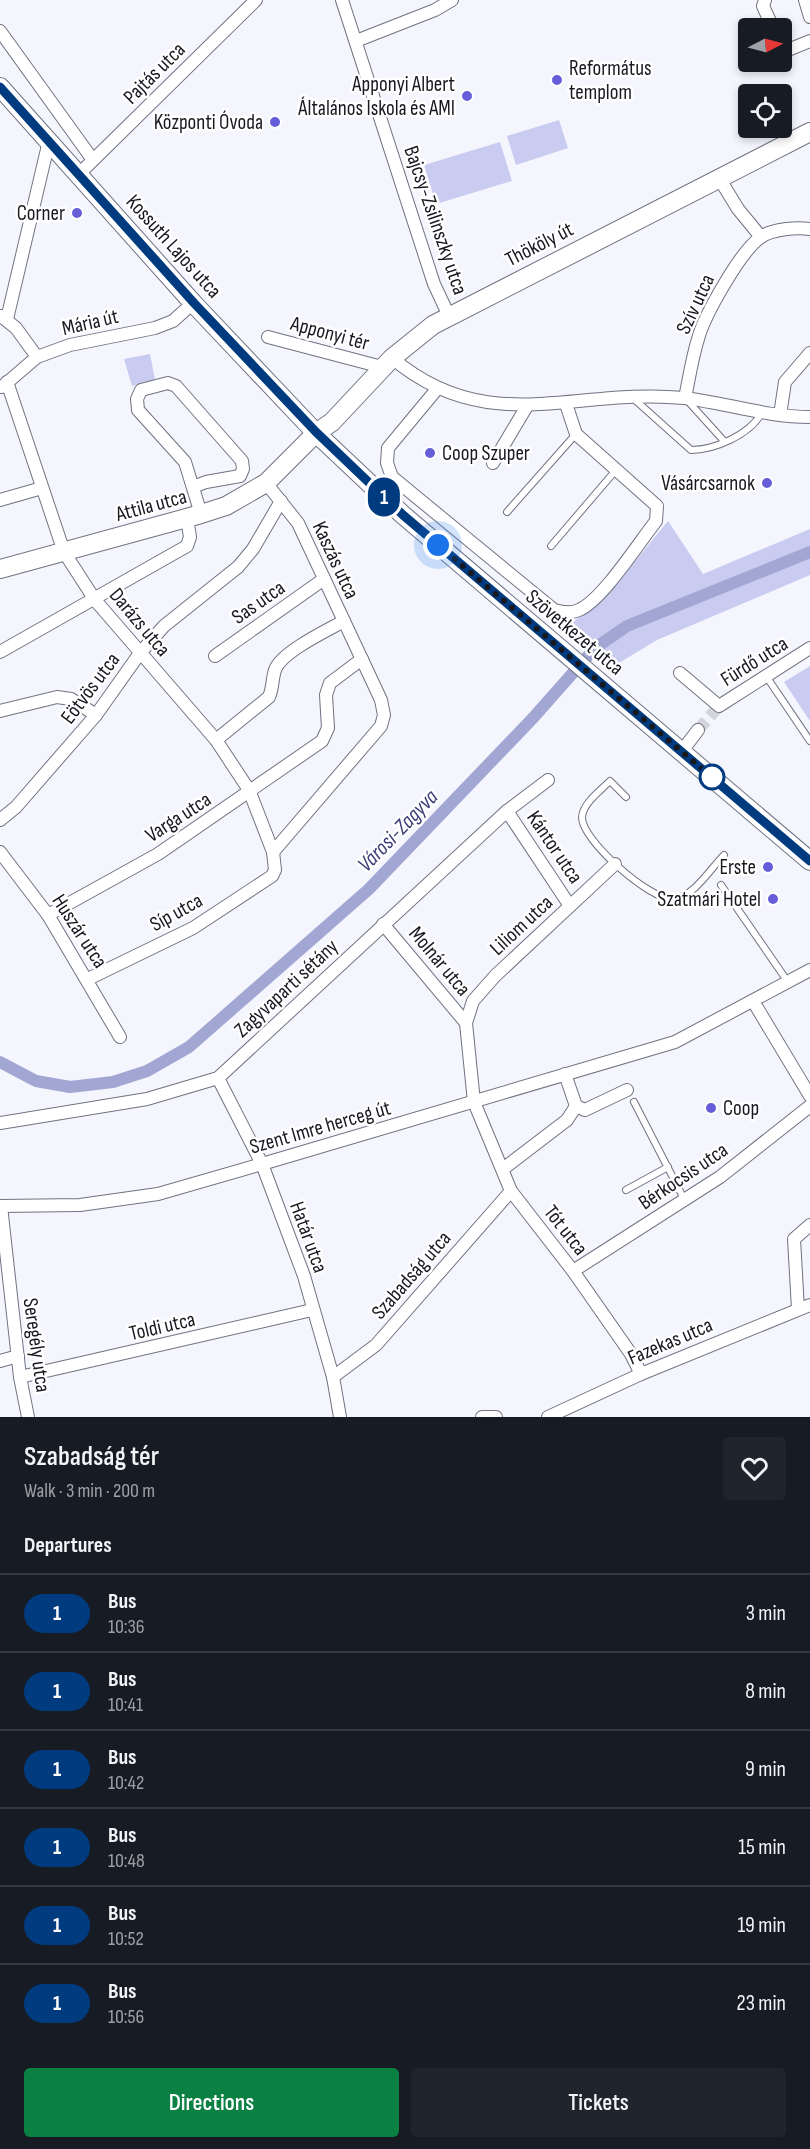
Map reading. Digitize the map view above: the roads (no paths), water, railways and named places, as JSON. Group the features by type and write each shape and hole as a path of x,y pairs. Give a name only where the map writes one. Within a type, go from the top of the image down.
{"street":[{"name":"Pajtás utca","path":"79,174 256,0"},
{"name":"Bajcsy-Zsilinszky utca","path":"342,0 434,284 449,316"},
{"path":"356,41 435,10 452,0"},
{"path":"765,0 763,6 768,18"},
{"path":"805,0 810,18"},
{"path":"0,31 93,160"},
{"path":"792,48 810,41"},
{"name":"Kossuth Lajos utca","path":"0,87 194,303 316,432"},
{"name":"Thököly út","path":"297,453 316,432 332,422 387,362 449,316 810,132"},
{"path":"38,357 4,317 50,141"},
{"path":"719,178 738,209 761,237 798,227 810,229"},
{"name":"Szív utca","path":"685,398 698,337 723,286 761,237"},
{"name":"Mária út","path":"3,385 38,357 70,345 155,328 173,321 194,303"},
{"name":"Apponyi tér","path":"268,337 387,362"},
{"path":"780,416 785,382 810,353"},
{"path":"387,362 437,389 489,403 527,406 685,398 761,414 810,417"},
{"path":"0,652 187,546 194,516 193,487 185,462 138,410 136,399 141,390 168,383 176,386 242,461 243,469 240,476 206,482 193,487"},
{"name":"Darázs utca","path":"3,385 64,552 95,600 216,740 249,790 273,852 275,870"},
{"name":"Szövetkezet utca","path":"437,389 388,448 387,463 392,477 554,610 566,613 580,610 597,597 656,521 657,506 576,434 566,404"},
{"path":"494,463 527,406"},
{"name":"Szövetkezet utca","path":"316,432 403,515 810,861"},
{"name":"Attila utca","path":"0,569 226,506 266,483 297,453"},
{"name":"Kaszás utca","path":"266,483 298,523 381,700 384,715 381,726 273,852"},
{"path":"0,500 42,488"},
{"name":"Eötvös utca","path":"0,820 16,807 96,715 140,653 164,626 238,567 253,549 281,501"},
{"name":"Sas utca","path":"215,656 324,579"},
{"path":"216,740 269,697 273,687 275,669 284,660 312,638 344,621"},
{"name":"Fürdő utca","path":"680,673 718,706 810,648"},
{"name":"Varga utca","path":"48,915 158,854 237,802 249,790 322,741 328,728 326,695 330,683 362,659"},
{"path":"0,711 57,697 71,699 96,715"},
{"path":"682,752 699,730"},
{"name":"Zagyvaparti sétány","path":"0,1123 147,1099 218,1078 507,811 548,780"},
{"name":"Kántor utca","path":"507,811 570,906"},
{"name":"Huszár utca","path":"0,852 48,915 88,979 120,1037"},
{"name":"Liliom utca","path":"466,1023 473,1001 495,976 615,864"},
{"name":"Síp utca","path":"88,979 193,928 272,876 275,870"},
{"name":"Molnár utca","path":"383,924 466,1023"},
{"name":"Szent Imre herceg út","path":"1,1206 80,1205 158,1194 262,1164 645,1052 695,1034 810,970"},
{"path":"753,1001 810,1096"},
{"name":"Tót utca","path":"466,1023 474,1102 511,1191 573,1271 631,1354 641,1374"},
{"path":"565,1074 576,1106 585,1110 627,1090"},
{"name":"Határ utca","path":"218,1078 262,1164 304,1276 333,1377 340,1417"},
{"path":"503,1169 567,1120 576,1106"},
{"name":"Bérkocsis utca","path":"573,1271 720,1177 810,1107"},
{"name":"Szabadság utca","path":"333,1377 376,1345 511,1191"},
{"name":"Seregély utca","path":"1,1206 20,1377 28,1417"},
{"path":"798,1309 794,1239 810,1226"},
{"name":"Fazekas utca","path":"548,1417 641,1374 810,1305"},
{"name":"Toldi utca","path":"20,1377 312,1310"},
{"path":"0,1361 18,1356"},
{"path":"482,1417 496,1417"}],"lane":[{"path":"685,398 724,441"},
{"path":"634,399 691,450 706,450 748,429 761,414"},
{"path":"507,512 576,434"},
{"path":"551,546 616,470"},
{"path":"766,676 810,741"},
{"path":"626,797 610,781 585,808 582,817 585,830 615,864 660,898 675,900 688,894 724,855"},
{"path":"721,885 788,982"},
{"path":"634,1102 684,1199"},
{"path":"626,1190 668,1167"}],"waterway":[{"name":"Városi-Zagyva","path":"0,1062 36,1081 70,1087 113,1082 147,1071 189,1047 369,889 533,718 595,648 627,626 810,552"}],"tunnel":[{"path":"698,730 719,706"}],"place":[{"name":"Református templom","path":"557,80"},
{"name":"Apponyi Albert Általános Iskola és AMI","path":"467,96"},
{"name":"Központi Óvoda","path":"275,122"},
{"name":"Corner","path":"77,213"},
{"name":"Coop Szuper","path":"430,453"},
{"name":"Vásárcsarnok","path":"767,483"},
{"name":"Erste","path":"768,867"},
{"name":"Szatmári Hotel","path":"773,899"},
{"name":"Coop","path":"711,1108"}]}
